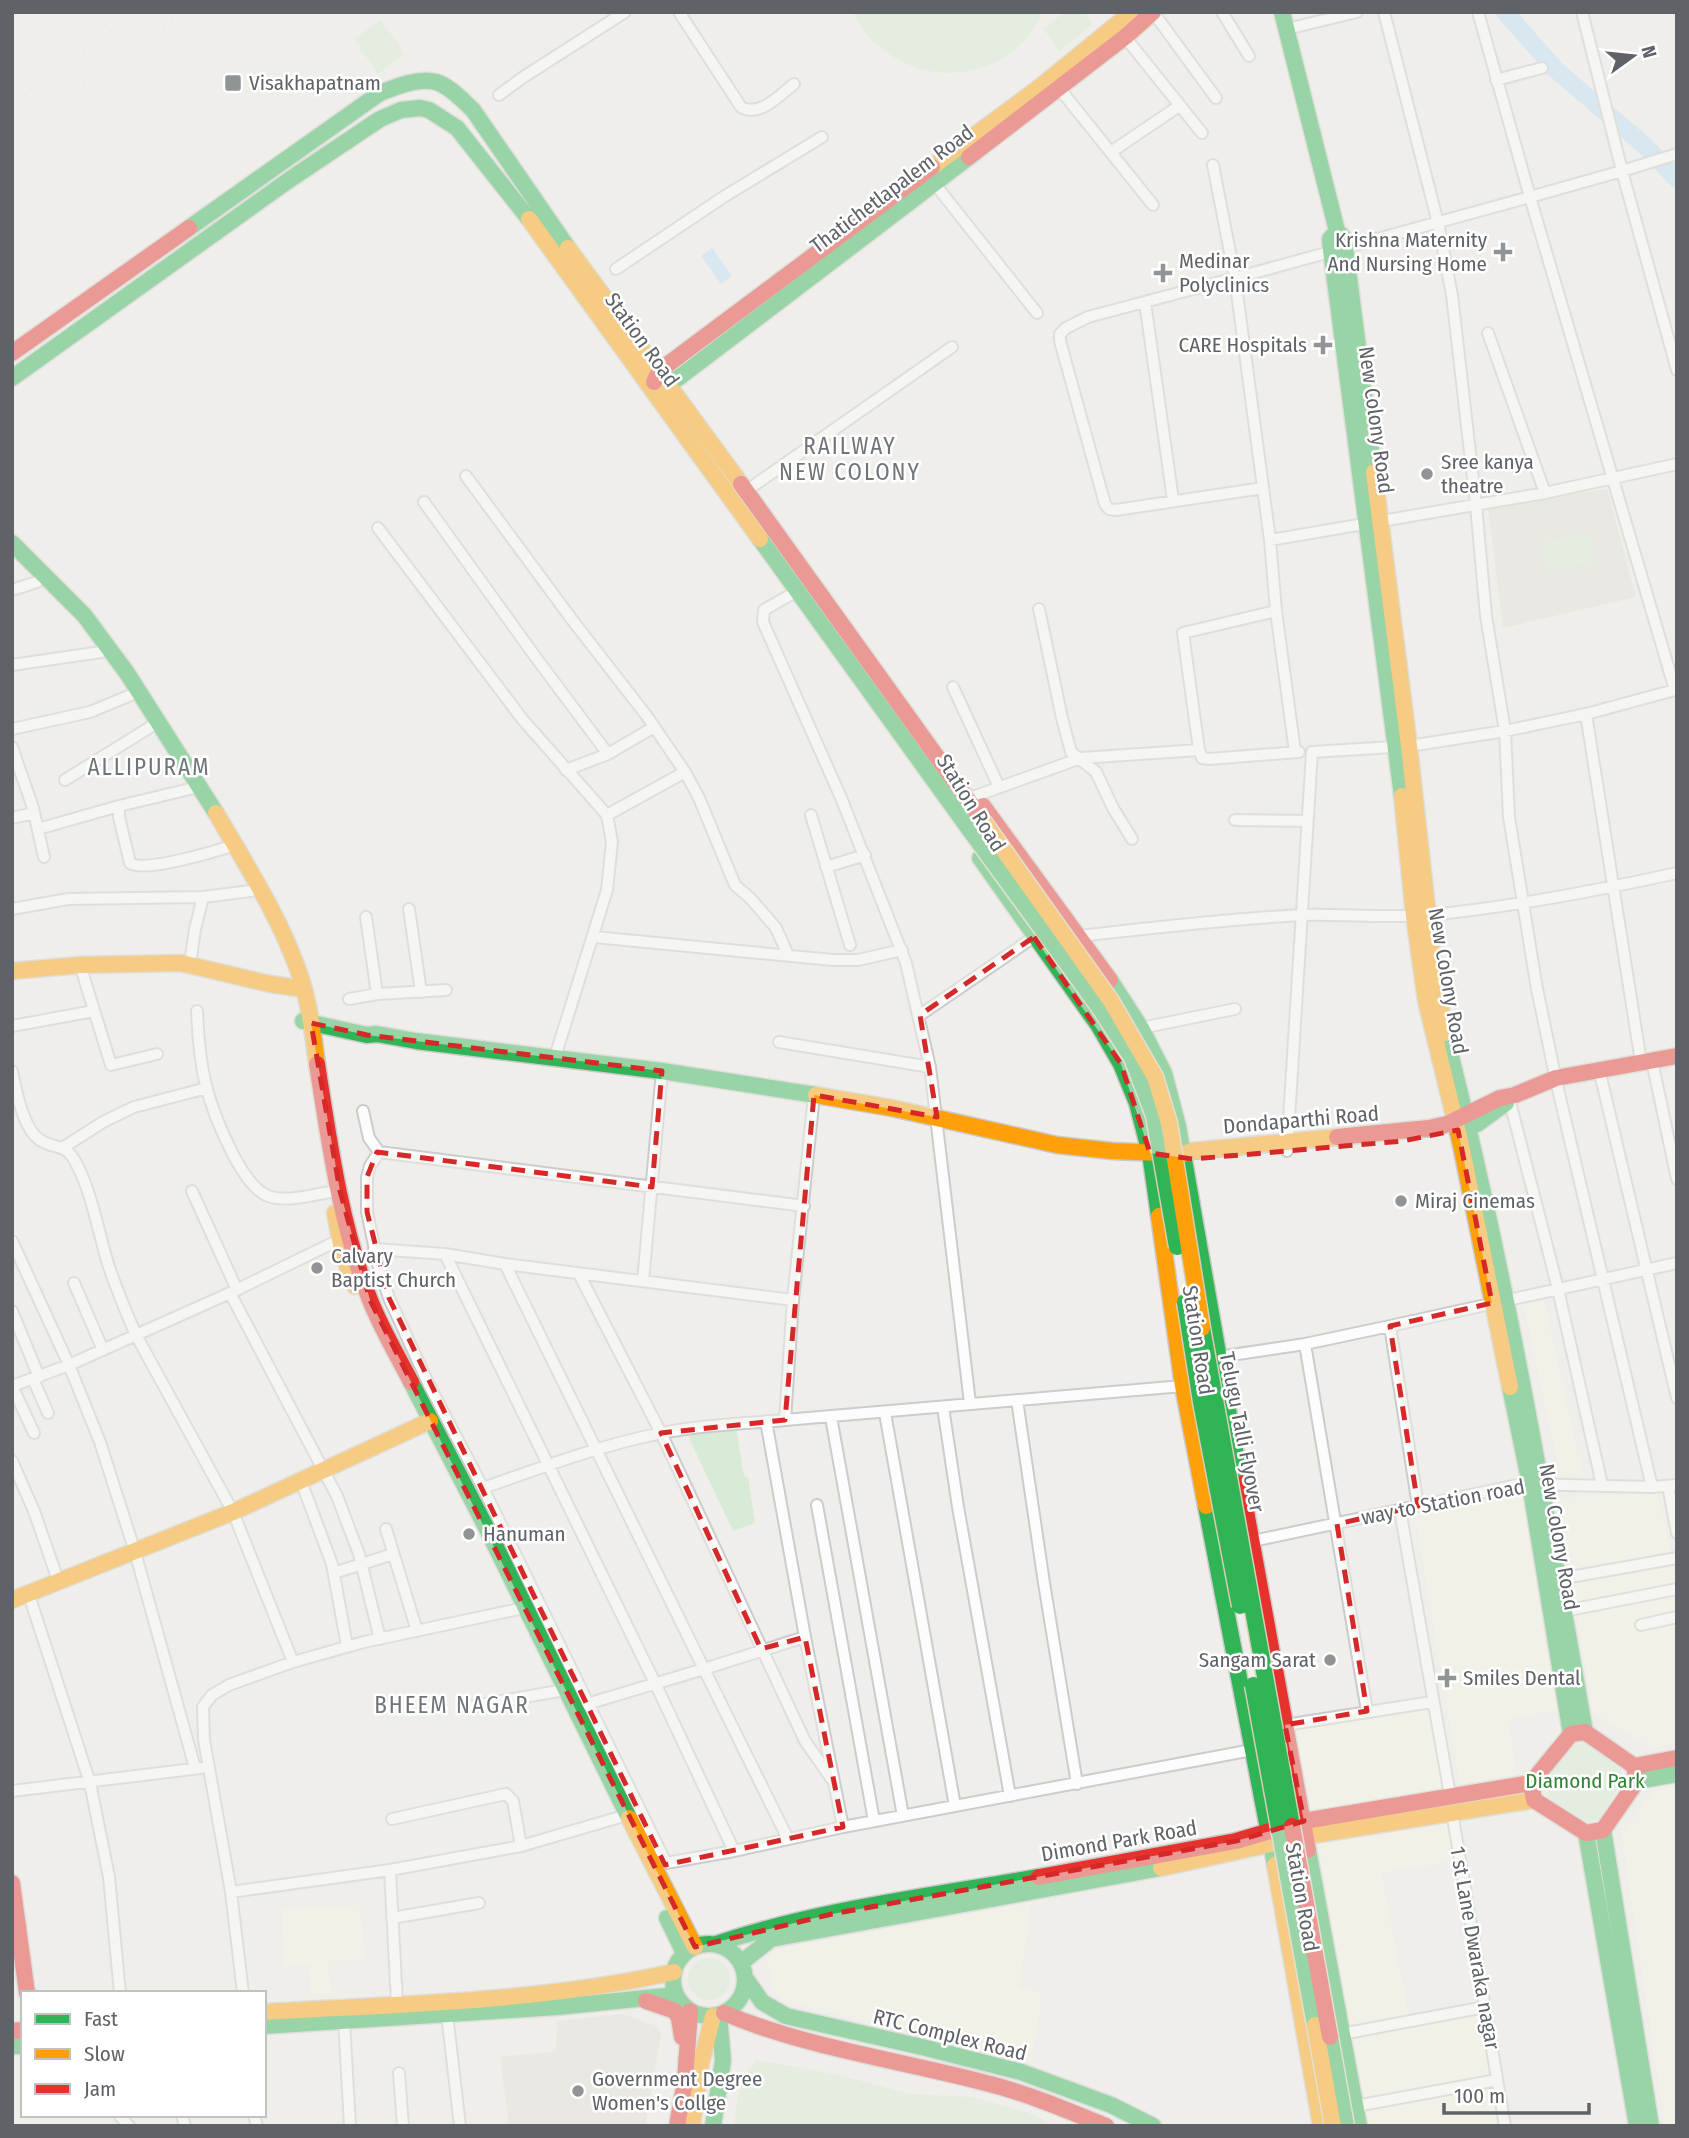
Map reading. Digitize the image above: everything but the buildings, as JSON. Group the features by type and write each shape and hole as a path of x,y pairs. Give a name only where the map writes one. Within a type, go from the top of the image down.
{"main road":[{"path":"651,388 659,371 1040,87 1132,12"},
{"name":"Thatichetlapalem Road","path":"651,388 669,384 1059,88 1153,12"},
{"name":"New Colony Road","path":"1282,12 1337,231 1343,237 1338,248 1421,915 1537,1484 1559,1579 1578,1733"},
{"name":"Station Road","path":"12,352 391,87 418,81 436,82 445,86 473,110 565,243 747,491 962,806 960,830 1099,1026 1121,1064 1137,1103 1150,1153 1184,1386 1321,2126"},
{"name":"Station Road","path":"12,378 343,143 394,111 420,108 432,110 445,117 482,156 797,591 962,806"},
{"path":"12,543 84,615 131,695 194,788 279,926 298,984 345,1215 360,1269 383,1329 460,1493 690,1950"},
{"path":"12,557 71,613 105,650 176,746 231,847 298,984"},
{"path":"962,806 982,804 1141,1028 1164,1073 1184,1154 1218,1357 1359,2126"},
{"name":"Telugu Talli Flyover","path":"962,806 1111,1001 1155,1077 1169,1122 1213,1399 1346,2126"},
{"name":"Telugu Talli Flyover","path":"978,827 1132,1058 1154,1116 1166,1175 1201,1402 1230,1547 1333,2126"},
{"path":"12,971 80,965 173,962 218,973 256,979 269,976 298,984"},
{"path":"305,1016 311,1092 339,1240 350,1274 370,1319 426,1423 483,1520 623,1816"},
{"name":"Dondaparthi Road","path":"305,1016 368,1026 377,1034 416,1041 662,1071 906,1110 1040,1142 1102,1152 1184,1154 1191,1151 1403,1141 1462,1123 1500,1098 1509,1098 1528,1087 1555,1077 1677,1056"},
{"path":"12,1600 233,1512 426,1423"},
{"name":"New Colony Road","path":"1537,1484 1578,1733"},
{"path":"1637,2126 1586,1833 1532,1791 1578,1733 1636,1773 1677,1774"},
{"path":"1651,2126 1603,1830 1636,1773 1677,1758"},
{"name":"Dimond Park Road","path":"741,1963 771,1939 1162,1868 1305,1828 1532,1791"},
{"path":"1586,1833 1603,1830"},
{"name":"Dimond Park Road","path":"716,1944 832,1914 1270,1839"},
{"path":"12,1883 27,1991"},
{"path":"692,2126 701,2063 719,2015 740,2000 746,1979 741,1963 726,1948 716,1944 690,1950 674,1972 676,1995 690,2011 699,2015 719,2015"},
{"path":"266,2012 512,1997 621,1984 674,1972"},
{"name":"RTC Complex Road","path":"746,1979 762,2002 786,2016 1025,2075 1128,2113 1153,2126"},
{"path":"266,2026 676,1995"},
{"path":"638,1999 675,2011 679,2018 685,2081"},
{"path":"677,2126 685,2081 690,2011"},
{"path":"713,2126 723,2060 719,2015"},
{"name":"RTC Complex Road","path":"719,2015 988,2083 1031,2096 1106,2126"}],"street":[{"path":"499,95 625,12"},
{"path":"679,12 741,107 748,111 756,110 794,84"},
{"path":"1153,12 1216,98"},
{"path":"1222,12 1249,56"},
{"path":"1287,29 1357,12"},
{"path":"1384,12 1438,223 1457,328 1486,616 1505,732 1508,817 1522,904 1555,1077 1652,1486"},
{"path":"1276,611 1183,633 1202,758 1402,746 1505,732 1676,692 1478,12"},
{"path":"1582,12 1622,171 1677,370"},
{"path":"1125,37 1202,133"},
{"path":"1496,80 1542,68"},
{"path":"1059,88 1153,205"},
{"path":"1111,152 1179,106"},
{"path":"616,270 725,196 822,137"},
{"path":"1263,488 1109,509 1105,504 1060,334 1074,323 1088,317 1438,223 1677,154"},
{"path":"1213,165 1235,278 1295,752"},
{"path":"934,183 1037,313"},
{"path":"1145,302 1173,500"},
{"path":"1488,333 1545,493"},
{"path":"747,491 952,348"},
{"path":"1270,540 1545,493 1677,464"},
{"path":"467,476 685,772 699,798 735,885 776,928 788,955"},
{"path":"424,502 608,754"},
{"path":"378,528 492,680 607,815 612,842 610,872 594,937 555,1057"},
{"path":"12,590 37,582"},
{"path":"797,591 764,610 763,622 865,855 902,950 920,1015 937,1117 970,1403"},
{"path":"1039,609 1071,751 1096,772 1132,839"},
{"path":"12,665 105,650"},
{"path":"953,687 999,787"},
{"path":"12,729 90,712 131,695"},
{"path":"1586,714 1646,1062 1677,1179"},
{"path":"65,780 152,726"},
{"path":"566,770 608,754 654,727"},
{"path":"12,747 14,762 34,813 44,857"},
{"path":"962,806 999,787 1081,758 1199,750"},
{"path":"1287,1146 1304,915 1312,752"},
{"path":"607,815 685,772"},
{"path":"38,829 194,788"},
{"path":"119,806 124,846 133,866 172,861 231,847"},
{"path":"12,818 34,813"},
{"path":"811,815 850,945"},
{"path":"1235,820 1308,821"},
{"path":"826,867 865,855"},
{"path":"1078,936 1304,915 1421,915 1522,904 1677,873"},
{"path":"12,909 68,899 203,897 251,891"},
{"path":"190,964 203,897"},
{"path":"409,909 421,992"},
{"path":"366,916 377,994"},
{"path":"594,937 851,961 902,950"},
{"path":"920,1015 1034,937"},
{"path":"80,965 111,1065 157,1054"},
{"path":"349,999 377,994 446,990"},
{"path":"1141,1028 1235,1009"},
{"path":"12,1026 94,1011"},
{"path":"197,1011 199,1046 207,1088 229,1144 257,1189 274,1198 332,1192"},
{"path":"779,1042 930,1067"},
{"path":"1599,1069 1677,1398"},
{"path":"12,1071 31,1131 41,1141 64,1147 76,1163 109,1266 136,1335 233,1512 293,1662"},
{"path":"643,1281 662,1071"},
{"path":"64,1147 103,1122 134,1107 207,1088"},
{"path":"785,1420 793,1300 814,1095"},
{"path":"1509,1098 1558,1289 1602,1485"},
{"path":"363,1111 369,1138 379,1152 804,1206"},
{"path":"379,1152 367,1177 367,1212 374,1249 389,1298 429,1385 483,1488 662,1860 666,1863 1252,1750"},
{"path":"192,1191 234,1292 325,1471 347,1521 362,1564 380,1639"},
{"path":"34,1433 12,1386 69,1365 234,1292 339,1240"},
{"path":"12,1241 69,1365 100,1442 135,1552 195,1768"},
{"path":"374,1249 445,1254 579,1274 793,1300"},
{"path":"445,1254 656,1685 734,1851"},
{"path":"1218,1357 1305,1344 1677,1263"},
{"path":"505,1264 788,1839"},
{"path":"579,1274 661,1433 806,1741 833,1781"},
{"path":"74,1283 103,1350"},
{"path":"12,1311 48,1413"},
{"path":"1390,1326 1418,1506"},
{"path":"1305,1344 1367,1711"},
{"path":"483,1488 548,1465 661,1433 716,1425 1184,1386"},
{"path":"1017,1400 1039,1556 1077,1784"},
{"path":"943,1407 958,1507 1010,1796"},
{"path":"885,1413 955,1807"},
{"path":"831,1417 903,1816"},
{"path":"766,1422 843,1827"},
{"path":"12,1461 34,1511 59,1583"},
{"path":"301,1481 326,1543 347,1646"},
{"name":"way to Station road","path":"1253,1541 1506,1487 1537,1484 1673,1485"},
{"path":"1673,1485 1677,1533"},
{"path":"817,1505 873,1821"},
{"name":"1 st Lane Dwaraka nagar","path":"1400,1510 1505,2126"},
{"path":"386,1529 417,1631"},
{"path":"334,1573 393,1554"},
{"path":"1559,1579 1677,1558"},
{"path":"1564,1611 1677,1590"},
{"path":"29,1595 90,1783 109,1877 120,1991"},
{"path":"243,1991 231,1892 202,1724 203,1707 207,1700 229,1685 347,1646 519,1609"},
{"path":"1641,1625 1677,1617"},
{"path":"587,1704 656,1685 805,1637"},
{"path":"473,1706 559,1691"},
{"path":"1285,1725 1432,1702"},
{"path":"12,1791 209,1767"},
{"path":"392,1819 506,1794 513,1801 521,1846"},
{"path":"231,1892 390,1870 521,1846 623,1816"},
{"path":"390,1870 397,2003"},
{"path":"392,1918 479,1903"},
{"path":"1342,2034 1485,2007"},
{"path":"447,2014 460,2126"},
{"path":"344,2021 350,2126"},
{"path":"399,2073 403,2126"},
{"path":"1356,2106 1497,2080"}],"highlighted area":[{"path":"1034,937 1121,1064 1150,1153 1193,1159 1403,1141 1458,1130 1492,1303 1390,1326 1418,1506 1337,1524 1367,1711 1285,1725 1304,1821 1236,1841 832,1914 695,1947 370,1300 340,1191 311,1023 367,1035 662,1071 652,1187 377,1152 367,1177 367,1212 389,1298 665,1865 843,1827 805,1637 761,1649 661,1433 785,1420 814,1095 937,1117 920,1015"}],"shaded area":[{"path":"1607,489 1636,597 1503,628 1488,508"},
{"path":"1543,1297 1582,1474 1561,1479 1523,1301"},
{"path":"1522,1492 1559,1709 1508,1719 1516,1775 1460,1784 1415,1514"},
{"path":"1658,1493 1677,1584 1677,1743 1650,1747 1593,1712 1558,1498"},
{"path":"1428,1707 1442,1788 1310,1811 1295,1730"},
{"path":"1677,1786 1677,2126 1665,2126 1622,1834 1655,1790"},
{"path":"1448,1822 1454,1861 1381,1873 1409,2018 1350,2029 1318,1843"},
{"path":"1031,1903 1019,1987 1042,1994 1031,2061 784,2001 773,1989 767,1960 778,1949"},
{"path":"360,1905 364,1959 328,1961 331,1993 311,1994 309,1965 285,1966 281,1910"},
{"path":"1479,2011 1499,2126 1368,2126 1351,2035"},
{"name":"Government Degree Women's Collge","path":"622,2014 657,2026 661,2036 645,2126 509,2126 500,2057 556,2051 557,2021"}],"green space":[{"path":"853,12 1043,12 1032,32 1016,49 998,61 978,69 956,73 934,72 892,56 869,37"},
{"path":"1065,12 1084,12 1093,24 1059,51 1043,28"},
{"path":"381,20 405,54 378,74 354,39"},
{"path":"1590,533 1595,562 1549,571 1543,542"},
{"path":"736,1428 744,1476 748,1477 755,1523 733,1531 688,1436"},
{"name":"Diamond Park","path":"1586,1743 1621,1769 1623,1780 1599,1819 1587,1822 1547,1796 1545,1781 1573,1746"},
{"path":"709,1958 724,1964 730,1979 724,1994 709,2000 694,1994 688,1979 694,1964"},
{"path":"756,2060 834,2074 911,2094 972,2097 1029,2113 1054,2126 734,2126 742,2082"}],"water":[{"path":"712,248 732,276 721,284 701,256"}],"waterway":[{"path":"1505,12 1556,70 1644,145 1677,179"}],"railway":[{"path":"12,103 137,12"},
{"path":"12,138 184,12"}],"traffic: fast":[{"path":"1282,12 1337,231 1343,237 1345,246 1374,472"},
{"path":"189,228 380,93 407,83 429,81 446,87 473,110 568,248"},
{"path":"12,378 289,180 380,119 401,110 429,110 457,128 529,219"},
{"path":"656,387 669,384 681,376 969,157"},
{"path":"1337,231 1330,239 1331,250 1402,796"},
{"path":"760,539 972,833"},
{"path":"12,543 84,615 127,673 216,813"},
{"path":"972,833 1099,1007 1132,1058 1154,1116 1177,1247"},
{"path":"980,858 1099,1026 1121,1064 1137,1103 1150,1153 1159,1216"},
{"path":"1110,980 1141,1028 1164,1073 1178,1126 1241,1484"},
{"path":"303,1021 367,1035 377,1034 662,1071 816,1095"},
{"path":"1445,1033 1504,1294 1585,1732"},
{"path":"1459,1130 1477,1124 1506,1103"},
{"path":"1185,1302 1240,1606"},
{"path":"1202,1328 1292,1826"},
{"path":"411,1382 489,1533 629,1818"},
{"path":"1510,1387 1530,1484 1571,1734"},
{"path":"1206,1506 1275,1865"},
{"path":"1253,1685 1315,2025"},
{"path":"1637,1781 1677,1774"},
{"path":"1603,1830 1651,2126"},
{"path":"1586,1833 1637,2126"},
{"path":"1308,1850 1359,2126"},
{"path":"741,1963 771,1939 1161,1868"},
{"path":"716,1944 835,1912 1039,1877"},
{"path":"667,1918 684,1953"},
{"path":"709,1944 723,1947 735,1954 742,1966 745,1980 742,1994 735,2006 723,2013 709,2016 695,2013 683,2006 676,1994 673,1980 676,1966 683,1954 695,1947 709,1944"},
{"path":"746,1979 762,2002 786,2016 1021,2072 1111,2105 1153,2126"},
{"path":"266,2026 557,2007 676,1995"},
{"path":"713,2126 723,2060 719,2015"},
{"path":"1330,2037 1346,2126"},
{"path":"12,2046 21,2046"}],"traffic: slow":[{"path":"932,167 1040,87 1132,12"},
{"path":"529,219 760,539"},
{"path":"568,248 741,484"},
{"path":"1374,472 1434,970 1445,1033"},
{"path":"1402,796 1426,1001 1461,1145 1510,1387"},
{"path":"216,813 269,904 292,953 307,1001 317,1064"},
{"path":"983,821 1111,1001 1155,1077 1169,1123 1202,1328"},
{"path":"12,971 80,965 181,963 270,984 304,989"},
{"path":"816,1095 892,1108 1057,1145 1112,1151 1184,1154 1191,1151 1337,1137"},
{"path":"335,1213 343,1255 355,1286"},
{"path":"1159,1216 1183,1386 1206,1506"},
{"path":"12,1600 233,1512 430,1421"},
{"path":"1161,1868 1307,1836 1534,1800"},
{"path":"629,1818 695,1947"},
{"path":"1275,1865 1321,2126"},
{"path":"266,2012 522,1996 674,1972"},
{"path":"692,2126 701,2063 713,2016"},
{"path":"1315,2025 1333,2126"}],"traffic: jam":[{"path":"969,157 1125,37 1153,12"},
{"path":"654,382 659,371 932,167"},
{"path":"12,353 189,228"},
{"path":"741,484 983,821"},
{"path":"983,806 1110,980"},
{"path":"1337,1137 1447,1124 1500,1098 1515,1095 1556,1078 1677,1056"},
{"path":"317,1064 337,1184 351,1244 374,1310 411,1382"},
{"path":"1241,1484 1308,1850"},
{"path":"1585,1732 1634,1766 1637,1781 1603,1830 1586,1833 1534,1800 1531,1783 1571,1734 1585,1732"},
{"path":"1634,1766 1677,1758"},
{"path":"1039,1877 1236,1841 1304,1821 1531,1783"},
{"path":"1292,1826 1330,2037"},
{"path":"12,1883 27,1991"},
{"path":"646,2001 675,2011 682,2037"},
{"path":"677,2126 685,2081 690,2011"},
{"path":"724,2013 820,2044 1001,2087 1106,2126"},
{"path":"12,2031 21,2030"}],"place":[{"name":"Visakhapatnam","path":"233,83"},
{"name":"Krishna Maternity And Nursing Home","path":"1503,252"},
{"name":"Medinar Polyclinics","path":"1163,273"},
{"name":"CARE Hospitals","path":"1323,345"},
{"name":"Sree kanya theatre","path":"1427,474"},
{"name":"Miraj Cinemas","path":"1401,1201"},
{"name":"Calvary Baptist Church","path":"317,1268"},
{"name":"Hanuman","path":"469,1534"},
{"name":"Sangam Sarat","path":"1330,1660"},
{"name":"Smiles Dental","path":"1447,1678"},
{"name":"Government Degree Women's Collge","path":"578,2091"}],"district":[{"name":"RAILWAY NEW COLONY","path":"850,459"},
{"name":"ALLIPURAM","path":"149,767"},
{"name":"BHEEM NAGAR","path":"452,1705"}]}
